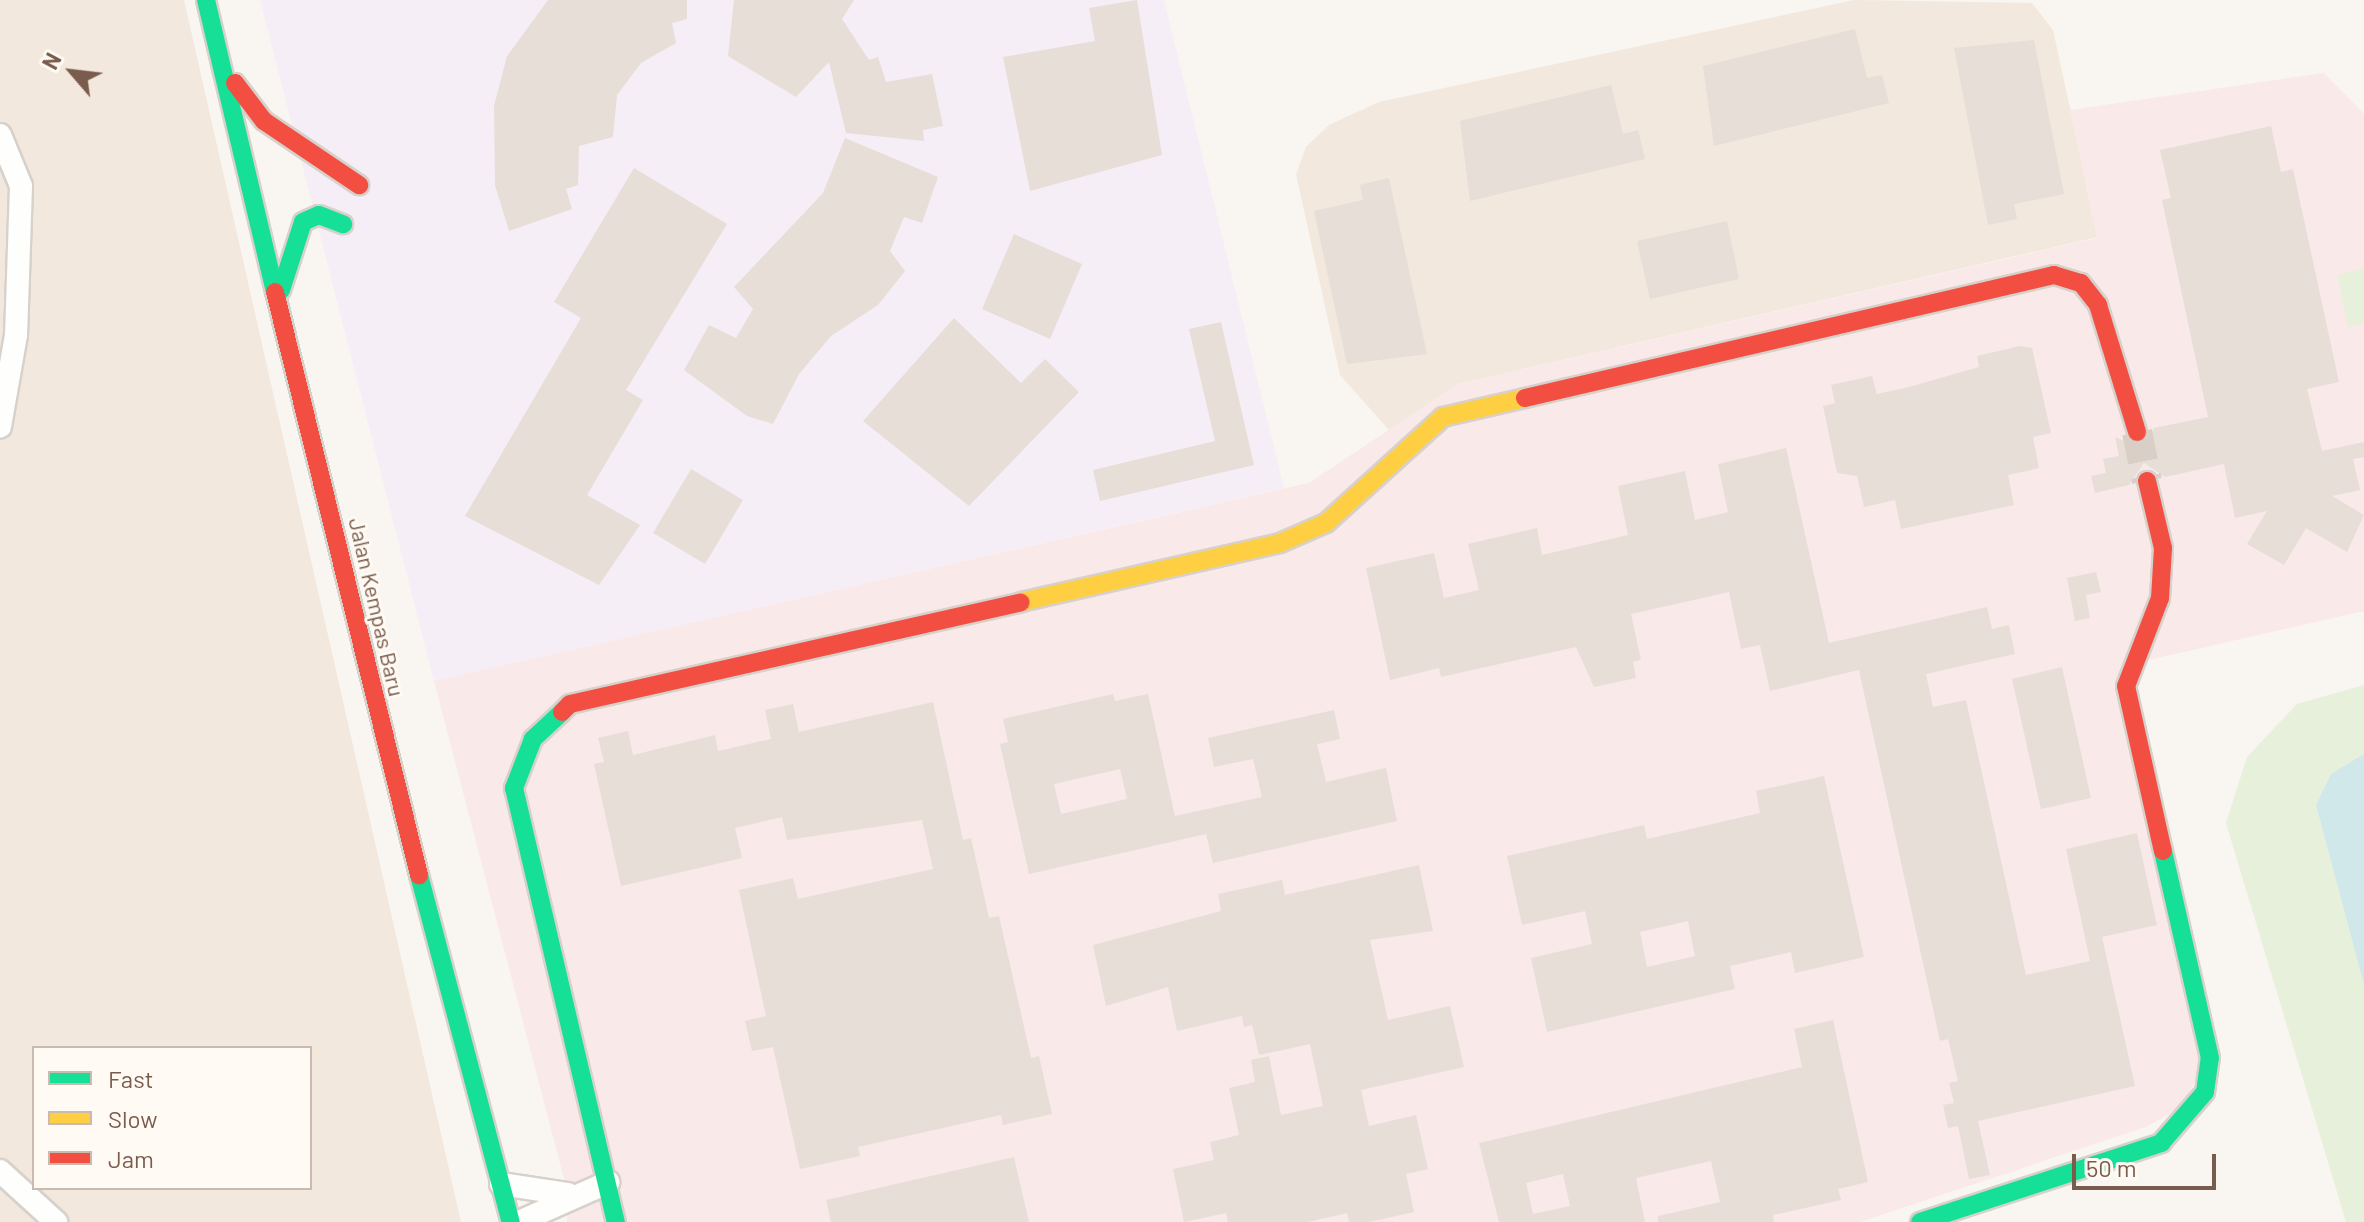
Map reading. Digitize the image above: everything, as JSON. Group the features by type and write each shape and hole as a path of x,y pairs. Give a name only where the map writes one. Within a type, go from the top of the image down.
{"street":[{"name":"Jalan Kempas Baru","path":"206,0 226,65 278,309 474,1101 511,1222"},
{"path":"226,65 253,113 359,185"},
{"path":"0,135 21,186 16,335 0,427"},
{"path":"278,309 285,259 303,222 319,215 343,224"},
{"path":"616,1222 514,788 533,739 570,704 1280,543 1326,523 1443,417 2054,275 2081,283 2098,305 2137,432"},
{"path":"1920,1222 2161,1143 2205,1092 2210,1058 2126,686 2160,598 2163,548 2147,481"},
{"path":"0,1171 56,1222"},
{"path":"519,1222 568,1194 609,1182"},
{"path":"501,1184 568,1194"}],"shaded area":[{"path":"0,0 184,0 461,1222 0,1222"},
{"path":"260,0 1164,0 1284,488 434,681"},
{"path":"1854,0 2032,3 2053,30 2098,237 1458,384 1389,430 1340,375 1296,174 1306,147 1329,125 1379,102"},
{"path":"2324,73 2364,114 2364,611 2131,664 2203,1066 2181,1108 2146,1127 1860,1222 567,1222 568,1194 434,681 1309,483 1458,384 2097,238 2070,110"}],"green space":[{"path":"2364,268 2364,323 2348,327 2337,275"},
{"path":"2364,685 2364,754 2316,805 2364,985 2364,1222 2346,1222 2226,823 2247,757 2297,704"}],"water":[{"path":"2364,754 2364,985 2316,805 2331,774"}],"building":[{"path":"548,0 687,0 687,19 672,23 676,43 641,63 617,95 613,137 579,146 578,185 566,189 572,209 509,231 495,185 494,106 507,56"},
{"path":"734,0 854,0 842,19 869,60 878,57 886,82 932,74 943,126 923,130 924,141 846,133 829,62 796,97 728,56"},
{"path":"1137,0 1162,155 1030,191 1003,57 1095,41 1089,8"},
{"path":"1855,29 1867,78 1882,75 1889,103 1714,146 1703,66"},
{"path":"2034,40 2064,194 2014,204 2017,219 1988,225 1954,48"},
{"path":"1611,85 1623,134 1638,130 1645,159 1470,201 1460,121"},
{"path":"2271,126 2281,172 2293,169 2339,382 2307,389 2322,451 2364,442 2364,457 2353,459 2360,490 2332,496 2364,515 2347,552 2306,528 2284,565 2247,544 2267,511 2235,518 2224,464 2165,477 2144,463 2129,485 2095,493 2091,476 2106,473 2103,459 2119,456 2115,437 2142,449 2154,428 2208,417 2162,200 2171,198 2160,150"},
{"path":"845,138 938,177 922,223 904,217 890,251 905,271 878,305 831,336 799,374 773,424 747,416 684,370 709,325 736,338 753,309 734,287 823,193"},
{"path":"634,168 727,224 626,390 643,400 587,495 640,525 599,585 465,516 581,318 554,302"},
{"path":"1389,178 1427,354 1347,364 1314,211 1363,200 1360,185"},
{"path":"1727,221 1739,279 1650,299 1637,241"},
{"path":"1014,234 1082,264 1050,339 982,309"},
{"path":"954,318 1021,383 1045,359 1079,392 969,506 863,421"},
{"path":"1221,322 1254,465 1100,501 1093,470 1215,441 1189,329"},
{"path":"2020,346 2032,348 2051,433 2033,437 2039,468 2008,475 2014,505 1901,529 1895,500 1864,507 1857,476 1837,473 1823,406 1835,403 1831,385 1872,376 1877,394 1979,367 1977,356"},
{"path":"1786,448 1829,643 1987,607 1992,629 2009,625 2015,654 1926,674 1933,707 1966,700 2026,975 2090,961 2066,849 2137,833 2157,925 2102,937 2135,1086 1978,1121 1990,1175 1969,1179 1958,1126 1948,1128 1943,1105 1954,1103 1949,1083 1958,1081 1948,1039 1940,1041 1859,670 1770,691 1760,645 1741,649 1729,592 1631,614 1641,660 1633,662 1636,678 1594,687 1576,647 1441,677 1439,668 1390,680 1366,568 1434,553 1444,598 1479,590 1468,544 1537,528 1542,555 1628,535 1618,486 1685,471 1695,520 1728,512 1718,464"},
{"path":"691,469 743,500 705,564 653,533"},
{"path":"2096,572 2101,592 2086,595 2090,618 2075,621 2067,578"},
{"path":"2062,667 2091,798 2041,809 2012,679"},
{"path":"1113,694 1115,701 1148,694 1175,816 1262,797 1253,759 1214,767 1208,738 1334,710 1340,739 1317,744 1326,782 1386,768 1397,821 1213,863 1206,834 1029,874 1000,744 1008,742 1003,719","holes":["1120,769 1127,799 1061,814 1054,784"]},
{"path":"933,702 963,840 971,838 989,918 999,916 1031,1058 1039,1056 1052,1114 1003,1125 1001,1115 858,1147 860,1156 800,1169 773,1047 752,1051 745,1021 766,1016 739,890 793,878 798,899 933,869 922,820 787,840 782,817 735,828 742,858 621,886 594,764 604,762 598,738 628,731 633,755 715,735 718,751 771,739 765,710 793,704 799,732"},
{"path":"1824,776 1864,957 1795,973 1791,952 1730,966 1735,989 1547,1032 1531,958 1592,944 1585,911 1522,925 1507,856 1644,825 1647,839 1760,813 1756,791","holes":["1688,921 1695,956 1647,967 1640,932"]},
{"path":"1419,865 1433,931 1370,940 1388,1020 1450,1006 1464,1067 1361,1090 1369,1126 1416,1115 1428,1169 1406,1174 1414,1212 1369,1222 1349,1222 1347,1213 1308,1222 1228,1222 1226,1213 1184,1222 1173,1169 1214,1160 1210,1142 1239,1135 1229,1088 1255,1082 1251,1060 1269,1056 1281,1115 1323,1106 1310,1044 1259,1055 1252,1025 1244,1027 1242,1016 1177,1031 1168,987 1106,1006 1093,945 1221,911 1218,894 1282,880 1285,895"},
{"path":"1833,1020 1868,1182 1838,1189 1841,1200 1773,1215 1774,1222 1658,1222 1658,1216 1720,1202 1711,1161 1636,1178 1645,1222 1499,1222 1479,1143 1802,1067 1794,1029","holes":["1563,1174 1570,1206 1533,1214 1526,1183"]},
{"path":"1014,1157 1029,1222 831,1222 826,1200"}],"tunnel":[{"path":"2137,432 2147,481"}],"traffic: fast":[{"path":"206,0 275,292"},
{"path":"281,290 303,222 319,215 343,224"},
{"path":"562,712 533,739 514,788 616,1222"},
{"path":"1920,1222 2161,1143 2205,1092 2210,1058 2163,851"},
{"path":"419,875 511,1222"}],"traffic: slow":[{"path":"1021,602 1280,543 1326,523 1443,417 1525,398"}],"traffic: jam":[{"path":"235,83 264,121 359,185"},
{"path":"1525,398 2054,275 2081,283 2098,305 2137,432"},
{"path":"275,292 419,875"},
{"path":"2147,481 2163,548 2160,598 2126,686 2163,851"},
{"path":"562,712 570,704 1021,602"}]}
